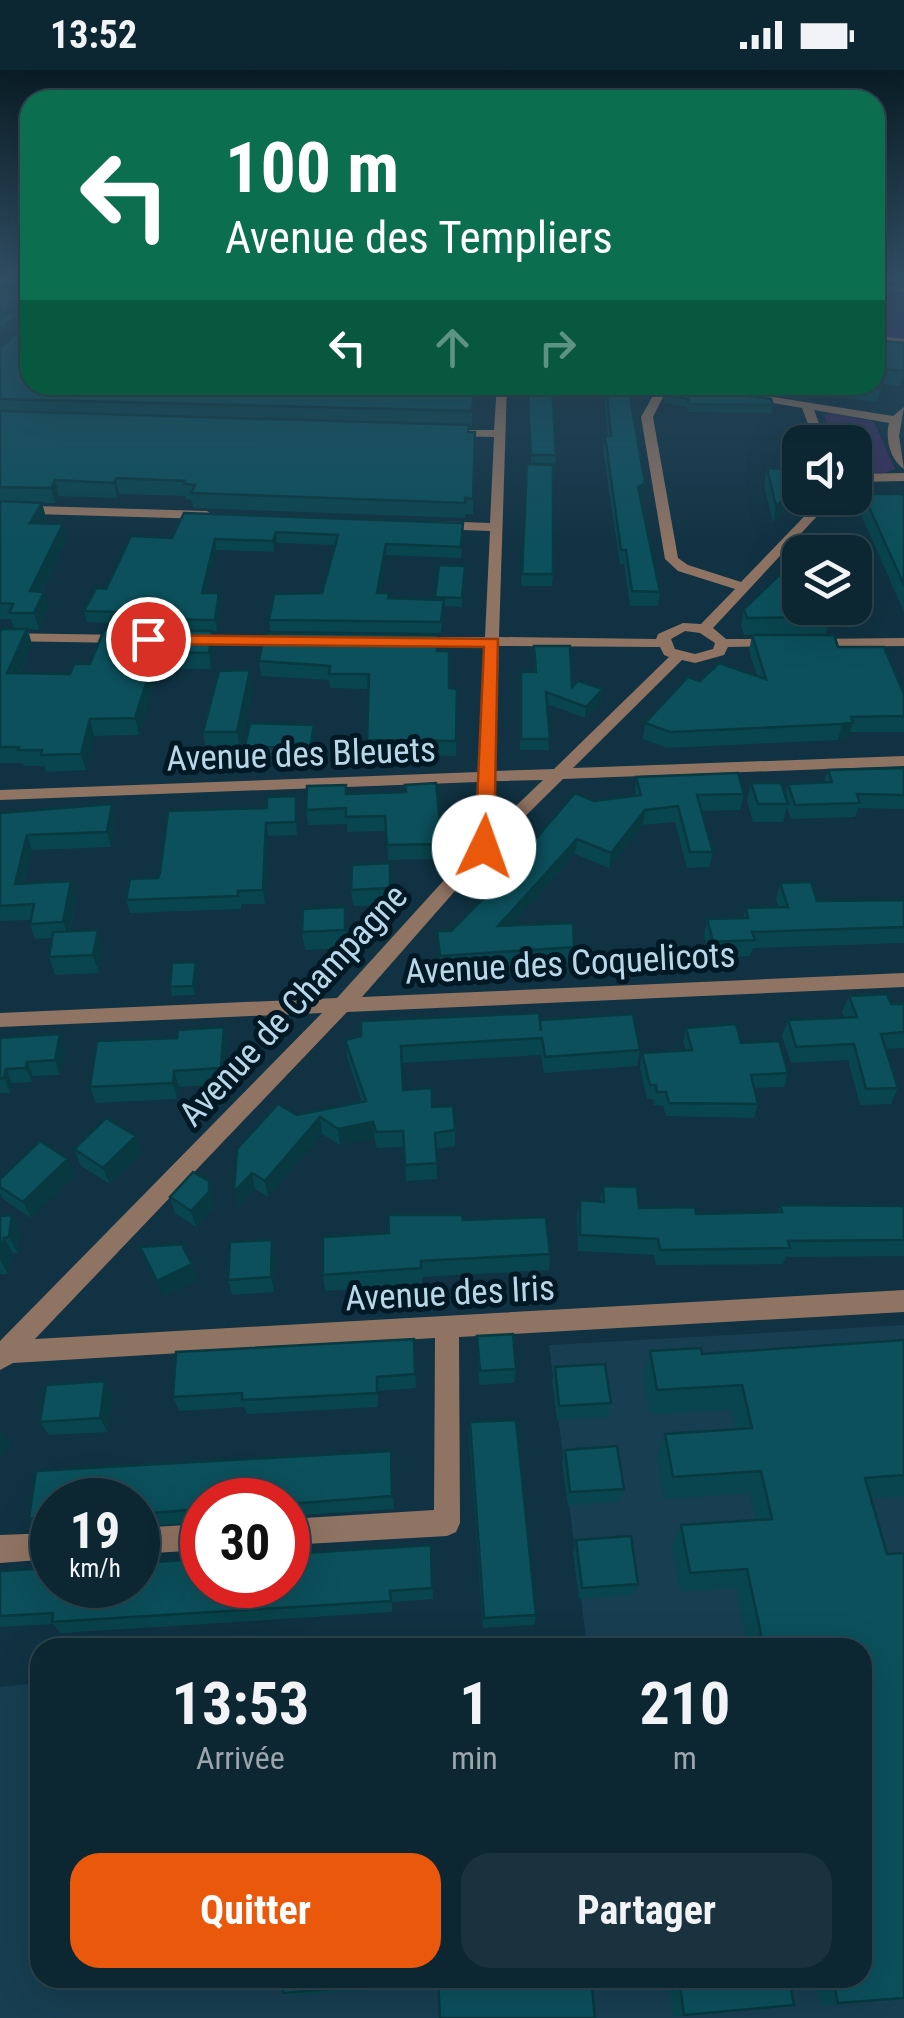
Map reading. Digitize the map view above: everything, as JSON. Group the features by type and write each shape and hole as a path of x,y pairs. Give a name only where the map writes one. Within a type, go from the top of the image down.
{"street":[{"path":"484,847 501,395"},
{"path":"658,395 647,417 672,559 683,568 743,587"},
{"path":"742,395 894,420"},
{"path":"806,404 814,425"},
{"path":"904,410 894,420 895,448 904,465"},
{"path":"428,432 498,434"},
{"path":"872,478 904,477"},
{"path":"0,509 219,516"},
{"path":"704,629 812,515"},
{"path":"424,524 494,527"},
{"path":"670,650 663,636 674,629 704,629 722,643 904,642"},
{"path":"0,637 134,639"},
{"path":"173,639 308,640"},
{"path":"404,641 670,650 705,659 719,652 722,643"},
{"name":"Avenue de Champagne","path":"2,1354 340,1006 670,650"},
{"name":"Avenue des Bleuets","path":"0,795 904,761"},
{"name":"Avenue des Coquelicots","path":"0,1020 904,980"},
{"name":"Avenue des Iris","path":"2,1354 904,1301"},
{"path":"310,1531 447,1523 447,1329"},
{"path":"0,1549 30,1547"}],"shaded area":[{"path":"824,415 874,422 895,469 872,473 872,425 828,425"},
{"path":"904,1325 904,2018 0,2018 0,1687 30,1684 30,1988 872,1988 872,1638 586,1638 549,1345"}],"building":[{"path":"0,369 20,369 20,395 474,395 472,411 0,399"},
{"path":"528,395 553,395 556,455 531,455"},
{"path":"607,395 630,395 645,483 638,487 660,592 632,591 626,550 621,550 605,436 611,436"},
{"path":"665,395 742,395 771,399 773,405 689,404 688,399"},
{"path":"0,411 469,425 468,432 475,432 473,499 465,498 465,503 191,493 195,485 184,484 185,481 116,478 114,483 55,480 51,488 0,487"},
{"path":"527,464 553,465 553,574 522,574"},
{"path":"767,468 782,469 782,500 776,506"},
{"path":"872,494 904,496 904,585 872,514"},
{"path":"0,501 42,503 30,523 63,524 30,591 44,592 34,613 9,613 13,604 0,603"},
{"path":"184,513 463,523 461,547 386,544 377,593 389,593 388,598 444,600 441,622 269,620 274,594 322,593 338,535 276,532 273,541 215,539 202,593 219,593 215,620 111,619 114,612 84,611 96,588 106,589 131,536 172,538"},
{"path":"439,565 465,566 462,598 435,597"},
{"path":"782,572 782,618 747,618 744,609"},
{"path":"2,629 27,629 7,673 70,674 74,664 90,664 104,630 212,631 209,653 156,652 135,718 90,719 81,754 41,755 42,750 0,747"},
{"path":"265,633 439,635 437,651 449,651 449,688 457,689 456,741 367,740 369,674 329,674 330,666 259,661"},
{"path":"752,635 834,635 838,647 884,647 904,694 904,716 851,717 853,722 842,724 670,732 645,723 688,677 700,681 719,663 766,679"},
{"path":"534,646 570,646 572,687 578,681 603,689 586,707 546,692 550,739 521,739 521,672 536,672"},
{"path":"250,670 237,732 203,732 219,671"},
{"path":"250,723 314,725 310,749 245,746"},
{"path":"904,768 904,795 857,794 860,803 795,805 788,784 832,782 828,770"},
{"path":"738,773 744,794 697,795 713,852 690,852 678,806 645,810 611,853 577,839 498,926 573,923 574,947 440,956 437,931 451,931 494,888 575,793 594,801 641,795 636,777"},
{"path":"436,783 442,844 387,845 385,816 346,817 346,808 306,810 307,786 346,785 346,794 406,792 405,785"},
{"path":"751,783 781,783 788,804 758,804"},
{"path":"296,796 296,822 266,823 263,890 238,891 238,896 126,900 130,879 158,878 168,811 267,808 267,797"},
{"path":"112,804 107,832 27,835 15,884 71,881 63,922 30,924 34,904 0,906 0,813"},
{"path":"390,863 390,888 351,890 352,865"},
{"path":"811,882 817,901 904,900 904,927 752,932 755,940 713,942 707,919 748,918 746,908 788,907 780,883"},
{"path":"345,907 345,930 302,932 303,909"},
{"path":"98,930 93,955 49,957 53,932"},
{"path":"196,962 193,986 170,987 172,963"},
{"path":"887,994 891,1004 904,1004 904,1032 881,1034 898,1088 866,1089 854,1044 796,1047 788,1020 857,1017 849,996"},
{"path":"539,1013 541,1031 540,1020 633,1014 640,1050 545,1057 542,1038 401,1046 403,1090 432,1088 432,1107 453,1106 455,1130 435,1133 437,1163 405,1165 403,1131 376,1132 373,1122 338,1129 320,1117 265,1181 252,1173 234,1192 237,1149 278,1104 297,1115 366,1101 345,1040 361,1036 361,1021"},
{"path":"736,1024 741,1043 779,1041 788,1073 751,1075 758,1104 669,1103 666,1092 657,1092 656,1085 650,1085 642,1053 692,1050 686,1028"},
{"path":"224,1027 221,1068 174,1071 173,1083 90,1087 97,1041 177,1038 178,1030"},
{"path":"60,1034 55,1060 27,1062 26,1068 6,1069 0,1079 0,1038"},
{"path":"106,1118 136,1136 103,1168 74,1149"},
{"path":"40,1141 68,1159 23,1202 0,1187 0,1179"},
{"path":"193,1172 209,1181 209,1192 191,1211 170,1197"},
{"path":"603,1186 637,1187 639,1208 695,1207 696,1214 782,1212 780,1205 904,1206 904,1240 788,1241 790,1248 660,1250 658,1239 580,1235 580,1200 604,1202"},
{"path":"12,1215 9,1237 4,1238 0,1257 0,1216"},
{"path":"388,1215 462,1215 463,1220 546,1217 550,1254 421,1261 421,1268 323,1275 323,1237 389,1233"},
{"path":"272,1240 271,1277 228,1280 230,1242"},
{"path":"186,1244 183,1247 192,1264 157,1281 140,1247"},
{"path":"513,1334 516,1369 480,1371 477,1336"},
{"path":"414,1339 415,1374 377,1377 377,1393 242,1400 242,1393 173,1397 176,1352"},
{"path":"904,1340 904,1475 865,1478 887,1554 904,1553 904,1998 838,2003 835,1988 872,1988 872,1638 762,1638 747,1569 690,1573 681,1525 772,1519 761,1471 673,1477 665,1434 752,1428 742,1385 657,1390 650,1351 701,1348 702,1354"},
{"path":"605,1364 611,1403 559,1406 555,1367"},
{"path":"105,1381 100,1418 40,1422 46,1385"},
{"path":"516,1420 536,1615 484,1618 470,1422"},
{"path":"617,1446 624,1489 570,1492 565,1450"},
{"path":"391,1451 392,1496 310,1502 310,1478 180,1478 180,1511 160,1512 160,1478 35,1478 36,1471"},
{"path":"631,1536 638,1584 582,1588 576,1540"},
{"path":"431,1545 432,1588 390,1591 391,1601 310,1606 310,1553"},
{"path":"180,1560 180,1608 278,1608 52,1622 53,1613 0,1616 0,1571 30,1569 30,1608 160,1608 160,1562"},
{"path":"283,1988 343,1988 283,1993"},
{"path":"438,1988 592,1988 595,2018 440,2018"},
{"path":"680,1988 791,1988 794,2005 684,2015"}],"route":[{"path":"148,639 492,642 484,847"}]}
